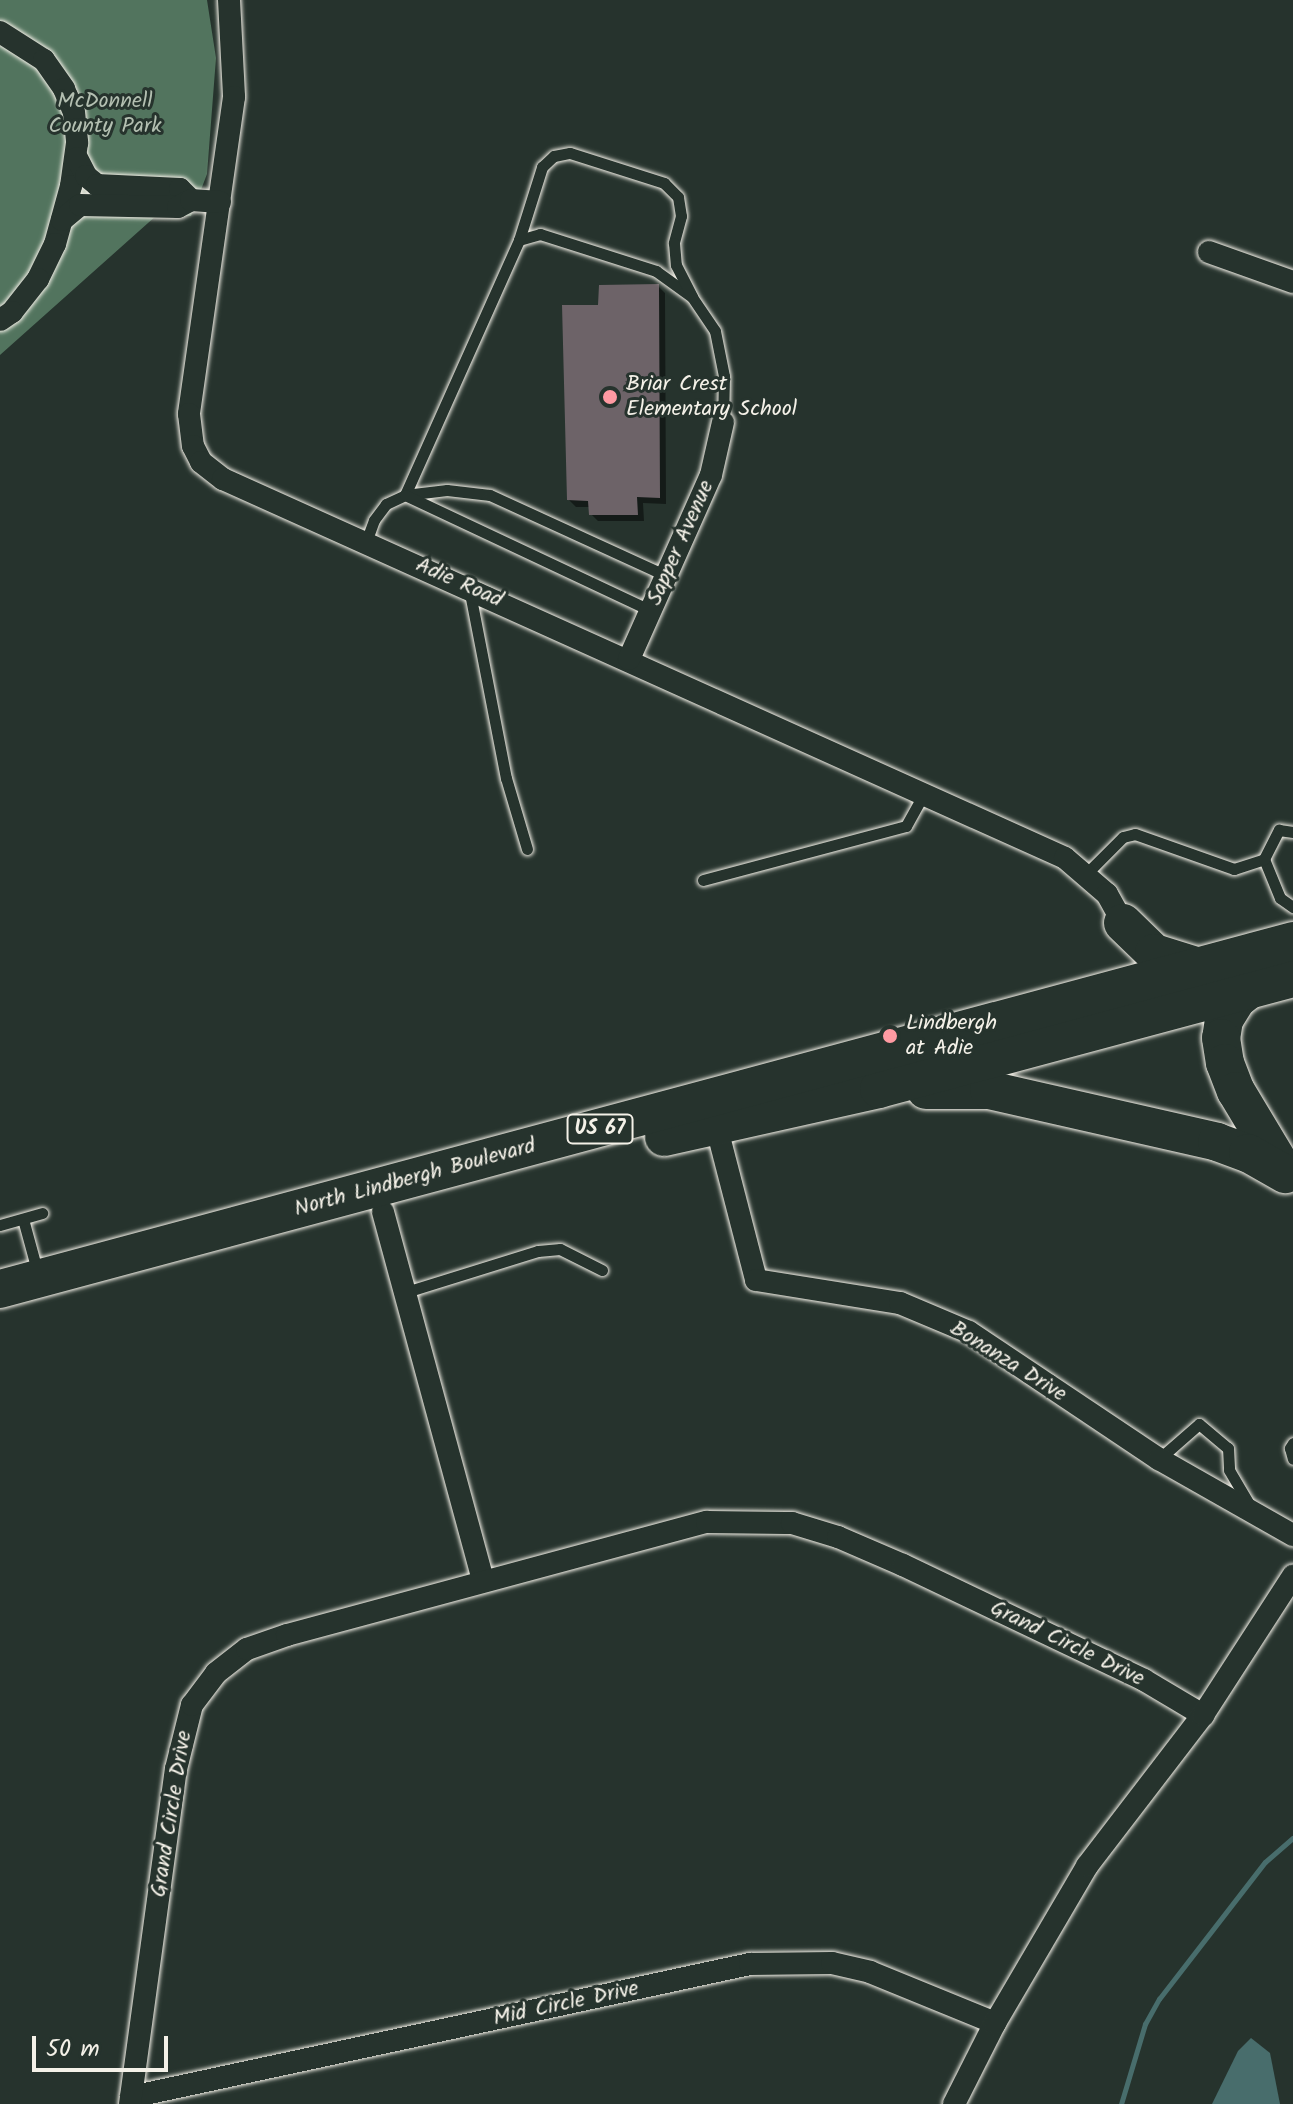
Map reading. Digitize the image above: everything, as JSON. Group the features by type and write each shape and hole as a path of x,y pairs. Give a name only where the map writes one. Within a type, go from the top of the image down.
{"highway":[{"path":"1123,923 1154,953 1199,967"},
{"path":"1097,994 1115,978 1125,960 1123,923"},
{"name":"North Lindbergh Boulevard","path":"0,1289 1293,941"},
{"name":"North Lindbergh Boulevard","path":"0,1314 716,1125 879,1089 1293,978"},
{"path":"1250,989 1237,999 1224,1020 1221,1038 1225,1063 1236,1091 1289,1180"},
{"path":"879,1089 989,1090 1217,1142 1248,1153 1289,1180"}],"street":[{"name":"Adie Road","path":"229,0 234,97 189,414 193,446 201,462 223,479 629,659 1065,858 1087,873 1107,894 1123,923"},
{"path":"0,32 44,60 64,89 76,124 77,158 62,220 38,279 12,312 0,320"},
{"path":"77,158 86,176 97,185 180,189 191,200"},
{"path":"62,220 80,205 178,207 191,200 220,202"},
{"path":"1209,252 1293,282"},
{"name":"Sapper Avenue","path":"629,659 711,475 723,422"},
{"name":"Bonanza Drive","path":"716,1125 756,1280 900,1303 969,1332 1159,1459 1293,1535"},
{"path":"383,1212 483,1580"},
{"name":"Grand Circle Drive","path":"131,2100 180,1744 192,1705 204,1687 216,1673 247,1649 483,1580 707,1522 792,1523 838,1537 954,1589 1144,1680 1203,1715"},
{"path":"954,2104 995,2023 1087,1866 1203,1715 1293,1576"},
{"name":"Mid Circle Drive","path":"131,2100 750,1964 832,1963 870,1972 995,2023"}],"lane":[{"path":"405,495 519,240 542,167 554,156 570,153 664,183 678,197 681,216 674,243 676,265 692,297 715,331 724,376 723,422"},
{"path":"519,240 540,234 656,271 692,297"},
{"path":"366,542 374,520 386,504 405,495 447,490 490,495 667,576"},
{"path":"405,495 651,611"},
{"path":"469,587 506,778 527,849"},
{"path":"703,880 906,826 925,793"},
{"path":"1087,873 1123,837 1135,834 1234,869 1264,859 1279,830 1293,832"},
{"path":"1264,859 1280,898 1293,907"},
{"path":"0,1225 42,1213"},
{"path":"23,1219 40,1279"},
{"path":"406,1292 538,1251 560,1249 602,1270"},
{"path":"1159,1459 1199,1424 1228,1448 1229,1470 1252,1509"},
{"path":"1293,1443 1290,1448 1293,1459"}],"green space":[{"name":"McDonnell County Park","path":"0,0 207,0 216,58 207,174 191,216 157,215 0,355"}],"water":[{"path":"1251,2038 1270,2053 1280,2104 1212,2104 1238,2051"}],"building":[{"path":"659,284 660,498 637,497 638,515 589,515 588,501 567,500 562,305 598,305 599,285"}],"waterway":[{"path":"1121,2104 1145,2024 1159,1999 1265,1862 1293,1838"}],"place":[{"name":"Briar Crest Elementary School","path":"610,397"},
{"name":"Lindbergh at Adie","path":"890,1036"}]}
